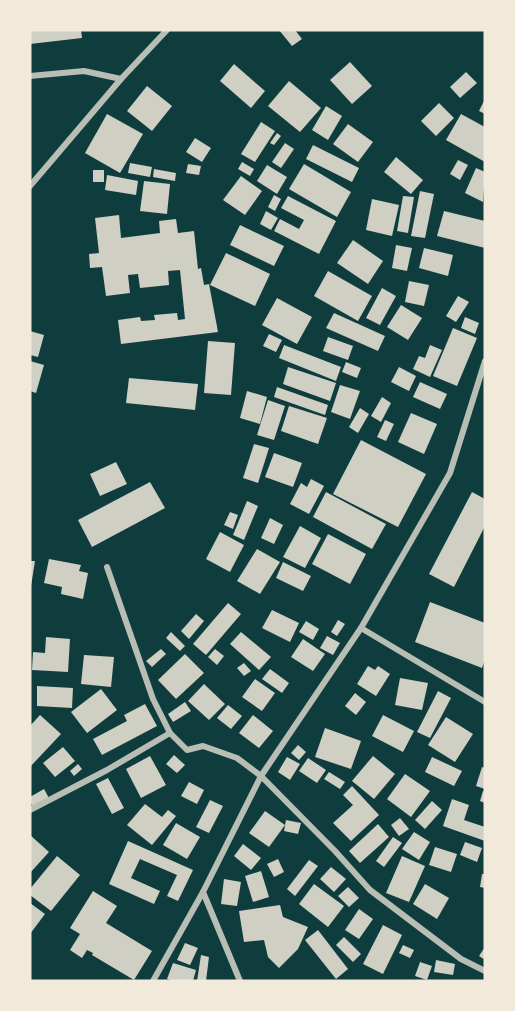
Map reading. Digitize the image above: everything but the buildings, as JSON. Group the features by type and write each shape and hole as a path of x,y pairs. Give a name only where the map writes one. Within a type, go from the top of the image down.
{"street":[{"path":"30,186 166,30"},
{"path":"30,76 84,71 121,79"},
{"path":"153,981 203,892 261,776 361,628 450,473 485,362"},
{"path":"107,567 153,699 170,733 187,750 203,746 237,758 261,776 336,851 370,890 461,959 485,971"},
{"path":"361,628 485,702"},
{"path":"30,810 107,770 170,733"},
{"path":"203,892 240,981"}]}
